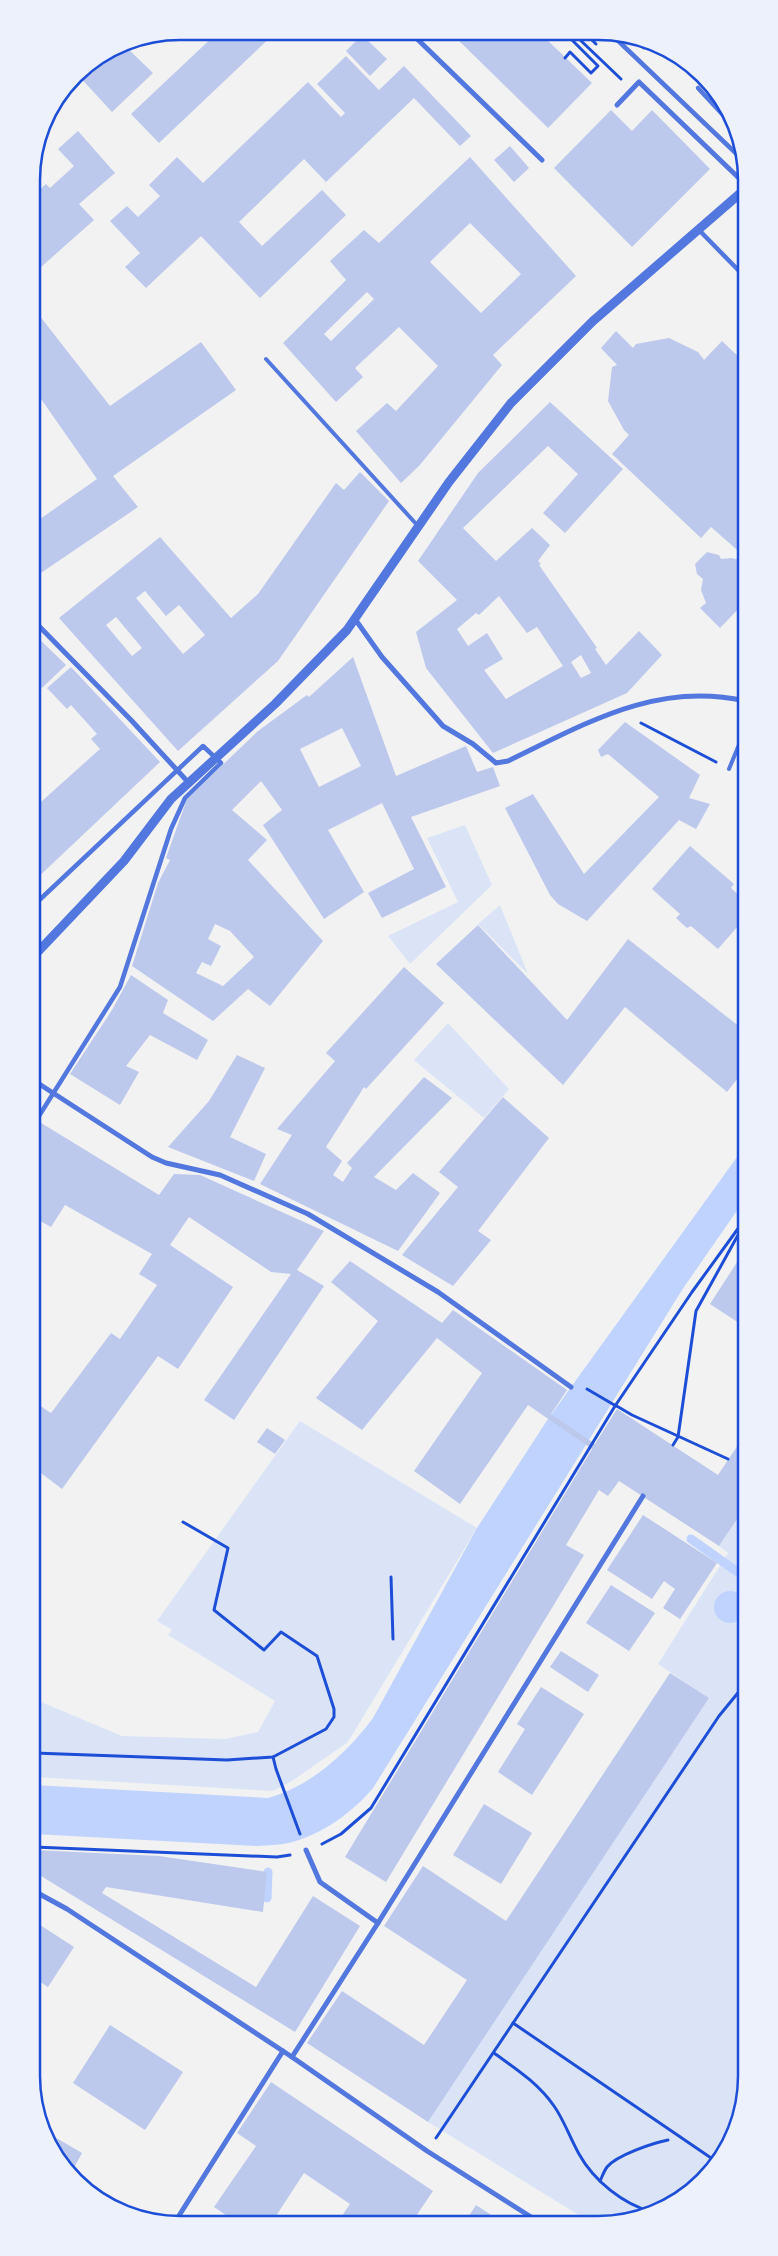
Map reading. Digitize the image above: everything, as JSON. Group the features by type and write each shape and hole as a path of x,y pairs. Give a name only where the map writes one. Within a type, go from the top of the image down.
{"street":[{"path":"418,40 542,160"},
{"path":"619,41 735,153"},
{"path":"617,105 639,82 738,177"},
{"path":"698,88 720,112"},
{"path":"40,950 118,869 171,799 275,704 336,642 355,619 418,526 482,438 523,390 593,321 738,195"},
{"path":"698,229 738,270"},
{"path":"355,619 382,657 443,726 482,750 496,763 508,762 620,710 656,699 721,697 738,700"},
{"path":"40,627 131,720 188,782"},
{"path":"40,899 203,746 221,763 185,798 171,829 120,987 40,1114"},
{"path":"40,1085 152,1157 166,1163 220,1175 308,1214 438,1292 571,1387"},
{"path":"292,2057 378,1923 643,1496"},
{"path":"306,1850 320,1882 378,1923"},
{"path":"40,1894 68,1909 292,2057 427,2151 530,2216"},
{"path":"179,2216 283,2051"}],"lane":[{"path":"266,359 418,526"},
{"path":"729,769 738,747"}],"path":[{"path":"566,58 570,52 591,73 598,66 572,40"},
{"path":"580,40 632,89"},
{"path":"620,710 729,769"},
{"path":"40,1847 277,1857 306,1850 342,1834 371,1808 615,1405 692,1292 738,1230"},
{"path":"673,1445 678,1437 696,1311 738,1233"},
{"path":"579,1384 632,1415 728,1459"},
{"path":"40,1753 227,1760 273,1757 326,1729 334,1717 334,1709 317,1656 281,1632 264,1650 214,1610 228,1548 183,1522"},
{"path":"391,1577 393,1639"},
{"path":"427,2151 719,1716 738,1693"},
{"path":"273,1757 306,1850"},
{"path":"513,2023 711,2157"},
{"path":"494,2053 530,2079 548,2097 556,2108 580,2156 592,2173 632,2205 643,2209"},
{"path":"600,2181 607,2167 614,2161 655,2143 668,2140"}],"shaded area":[{"path":"465,825 492,885 410,964 388,936 458,902 427,838"},
{"path":"500,905 528,974 478,924"},
{"path":"448,1023 509,1089 484,1118 414,1060"},
{"path":"300,1421 477,1528 348,1742 292,1781 273,1791 40,1777 40,1702 122,1736 225,1739 258,1732 275,1701 168,1635 172,1630 157,1621"},
{"path":"738,1518 737,2095 727,2130 719,2146 703,2168 676,2192 660,2202 643,2209 617,2215 580,2216 428,2122 708,1698 658,1664 728,1553 719,1546"}],"water":[{"path":"738,1156 738,1209 682,1290 373,1788 356,1806 335,1822 313,1835 281,1844 257,1846 40,1834 40,1785 268,1798 284,1793 327,1767 352,1744 373,1718 477,1528 548,1419"},
{"path":"724,1592 738,1594 738,1620 730,1623 724,1622 715,1613 715,1601"}],"building":[{"path":"210,40 268,40 159,143 131,114"},
{"path":"357,40 367,40 387,59 370,76 346,51"},
{"path":"458,40 547,40 592,83 548,128"},
{"path":"129,50 153,73 112,112 83,80 110,59"},
{"path":"346,56 379,90 404,66 471,136 460,146 414,98 326,182 304,159 239,222 262,246 322,190 346,215 260,298 201,236 146,288 125,267 140,253 110,221 127,206 138,217 160,196 149,185 177,157 203,183 308,82 341,117 345,113 317,84"},
{"path":"611,110 632,131 652,110 710,169 632,247 554,168"},
{"path":"78,131 115,173 79,204 94,220 40,268 40,189 46,184 50,188 74,166 58,149"},
{"path":"510,146 529,168 514,182 494,160"},
{"path":"470,157 576,276 493,355 502,365 419,466 401,483 356,431 387,403 396,411 438,366 399,327 355,368 363,377 336,402 283,343 346,280 330,261 364,230 379,243","holes":["470,223 521,274 481,313 430,262","367,292 374,299 331,341 324,334"]},
{"path":"40,316 110,406 201,342 236,390 113,476 138,507 40,574 40,519 97,479 40,397"},
{"path":"616,331 633,348 636,344 669,338 698,352 704,360 722,341 738,356 738,551 711,527 701,538 612,454 629,435 624,430 608,401 612,367 617,365 601,348"},
{"path":"550,402 623,469 565,533 543,513 578,474 548,446 463,528 496,561 532,528 550,545 538,561 541,564 539,565 597,648 595,649 606,665 639,631 662,655 627,693 493,753 426,668 416,632 457,600 418,561 478,473","holes":["499,596 527,633 537,627 563,666 506,699 484,670 503,659 487,633 468,646 457,629 476,613 479,615","581,655 591,673 581,678 571,662"]},
{"path":"360,472 389,501 278,661 178,751 59,618 160,537 231,618 258,594 336,483 344,490","holes":["145,591 166,616 179,605 205,635 183,654 136,598","116,617 142,648 132,656 106,625"]},
{"path":"707,552 719,555 721,559 738,560 738,609 720,628 700,608 706,603 701,590 703,579 697,574 695,564"},
{"path":"40,640 66,665 42,688 40,686"},
{"path":"353,657 396,776 466,746 477,772 493,767 500,786 411,817 446,887 382,918 368,893 414,869 382,803 328,830 364,892 324,919 263,825 282,810 261,781 232,810 267,840 248,860 323,941 270,1006 248,989 213,1021 132,966 158,883 170,860 166,858 187,799 258,731 307,695 309,697","holes":["342,728 361,766 319,787 300,749","215,924 230,931 254,957 223,986 196,973 202,962 211,966 221,946 208,939"]},
{"path":"71,667 160,762 40,875 40,803 100,749 91,739 97,734 71,705 67,709 47,688"},
{"path":"625,722 700,775 689,798 710,804 696,829 679,820 587,921 558,904 550,895 505,808 533,794 584,874 659,797 608,754 601,757 598,750"},
{"path":"690,846 734,884 731,888 738,894 738,926 718,949 691,926 687,928 676,918 680,914 652,889"},
{"path":"478,925 567,1020 628,939 738,1025 738,1078 727,1092 625,1007 563,1085 436,964"},
{"path":"404,967 444,1003 366,1089 364,1087 326,1147 342,1161 333,1175 343,1182 352,1168 347,1163 424,1077 452,1098 374,1177 396,1190 413,1173 440,1193 398,1251 260,1184 292,1135 277,1129 335,1061 326,1053"},
{"path":"131,975 168,1000 163,1013 208,1040 197,1060 150,1035 126,1066 139,1072 120,1105 70,1074 112,1010"},
{"path":"237,1055 265,1068 230,1137 266,1154 254,1181 168,1147 209,1101"},
{"path":"503,1097 549,1138 478,1231 491,1240 453,1286 402,1255 458,1187 439,1172"},
{"path":"40,1122 159,1195 174,1174 200,1175 324,1231 297,1270 324,1286 234,1420 204,1400 291,1274 271,1272 189,1217 170,1245 233,1287 178,1369 158,1356 62,1489 40,1472 40,1406 51,1413 111,1333 120,1339 157,1285 139,1274 152,1254 65,1205 51,1227 40,1221"},
{"path":"350,1261 442,1323 453,1310 567,1390 551,1414 595,1444 617,1409 718,1475 738,1445 738,1518 719,1546 619,1481 608,1496 599,1490 566,1545 584,1555 386,1882 345,1857 592,1449 528,1405 460,1504 414,1471 482,1373 437,1338 362,1430 316,1398 378,1321 331,1282"},
{"path":"738,1261 738,1322 710,1304"},
{"path":"267,1428 285,1440 275,1454 257,1442"},
{"path":"643,1515 717,1563 680,1619 663,1608 675,1589 664,1581 652,1599 607,1570"},
{"path":"611,1585 655,1613 629,1651 586,1623"},
{"path":"561,1651 599,1675 588,1692 550,1667"},
{"path":"670,1673 709,1698 428,2122 307,2043 342,1991 424,2045 467,1980 384,1926 423,1866 506,1921"},
{"path":"541,1687 584,1714 532,1795 498,1772 525,1729 517,1724"},
{"path":"484,1804 532,1833 501,1884 453,1855"},
{"path":"40,1850 159,1856 267,1872 263,1912 106,1887 102,1893 256,1987 313,1896 360,1926 295,2032 41,1876"},
{"path":"40,1925 74,1947 48,1987 40,1982"},
{"path":"110,2025 183,2072 145,2130 73,2083"},
{"path":"271,2082 433,2191 416,2216 342,2216 350,2204 304,2173 276,2216 227,2216 214,2207 256,2146 237,2133"},
{"path":"53,2136 82,2153 74,2167"},
{"path":"476,2205 493,2216 469,2216"}],"waterway":[{"path":"691,1539 738,1572"},
{"path":"267,1898 268,1872"}]}
